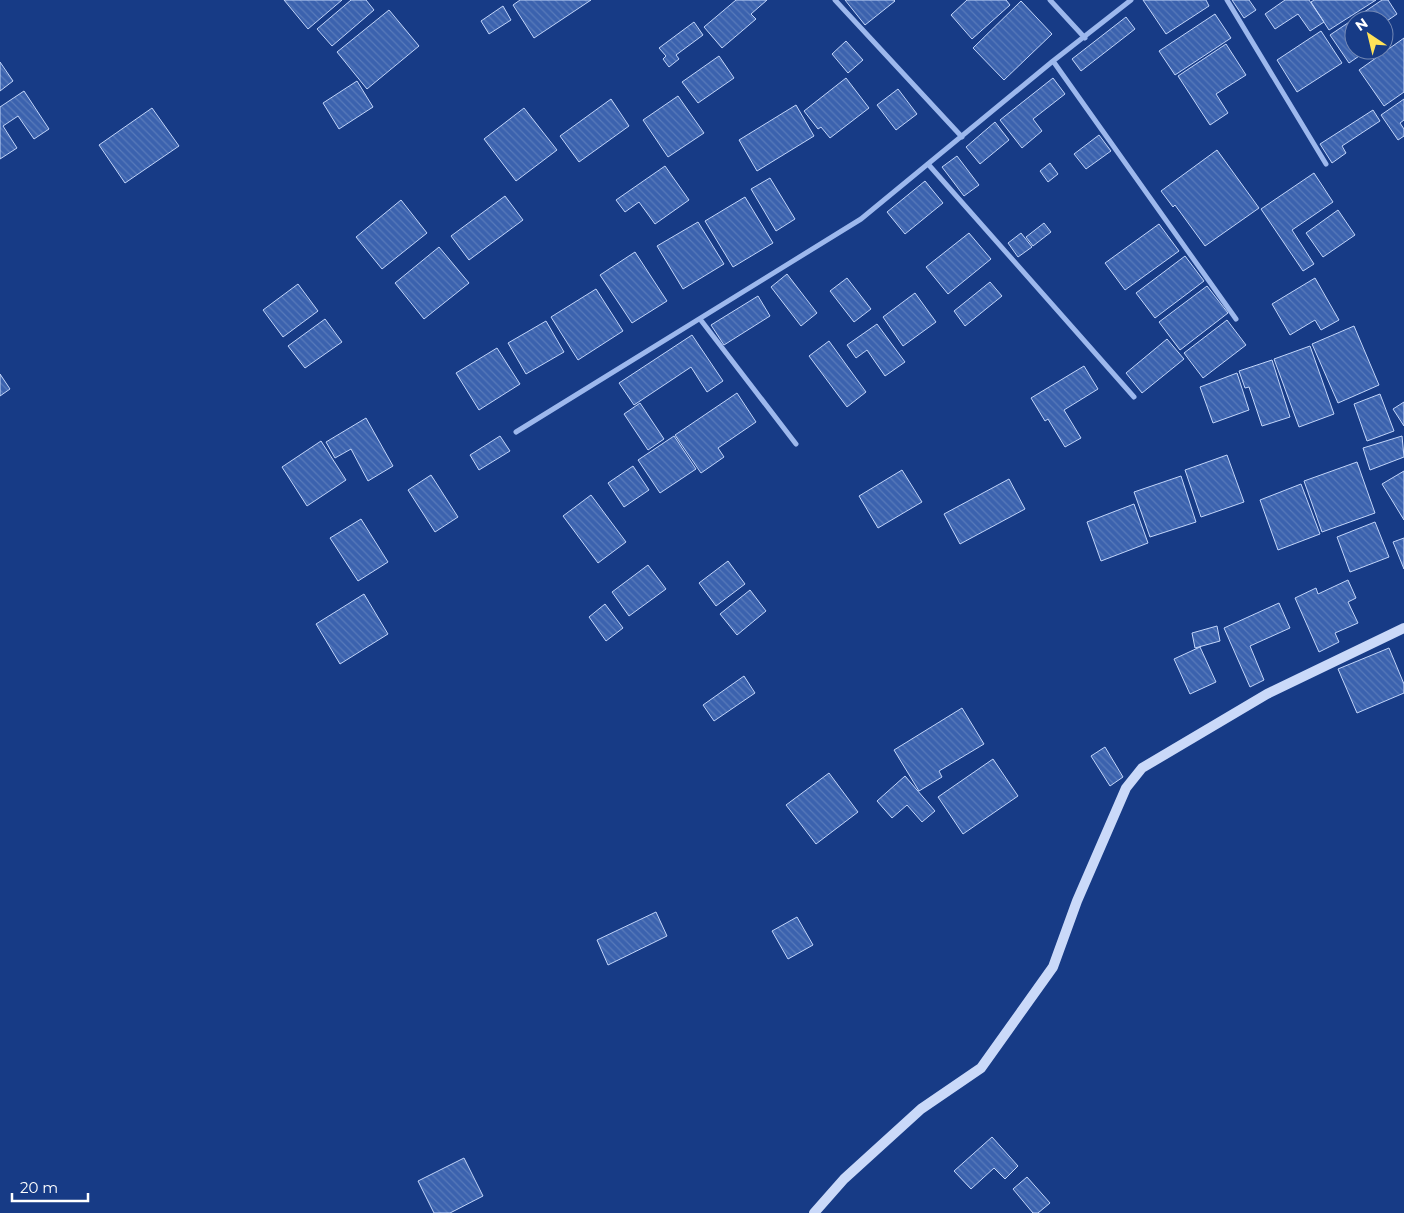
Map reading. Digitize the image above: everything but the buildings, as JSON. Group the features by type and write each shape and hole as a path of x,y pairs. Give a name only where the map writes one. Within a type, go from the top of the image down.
{"street":[{"path":"835,0 962,137"},
{"path":"1050,0 1085,38"},
{"path":"516,432 861,219 1053,61 1085,38 1131,0"},
{"path":"1227,0 1326,164"},
{"path":"1053,61 1236,319"},
{"path":"928,164 1134,397"},
{"path":"700,319 796,444"},
{"path":"814,1213 844,1179 922,1110 981,1068 1053,967 1077,901 1126,788 1142,768 1267,694 1404,628"}]}
